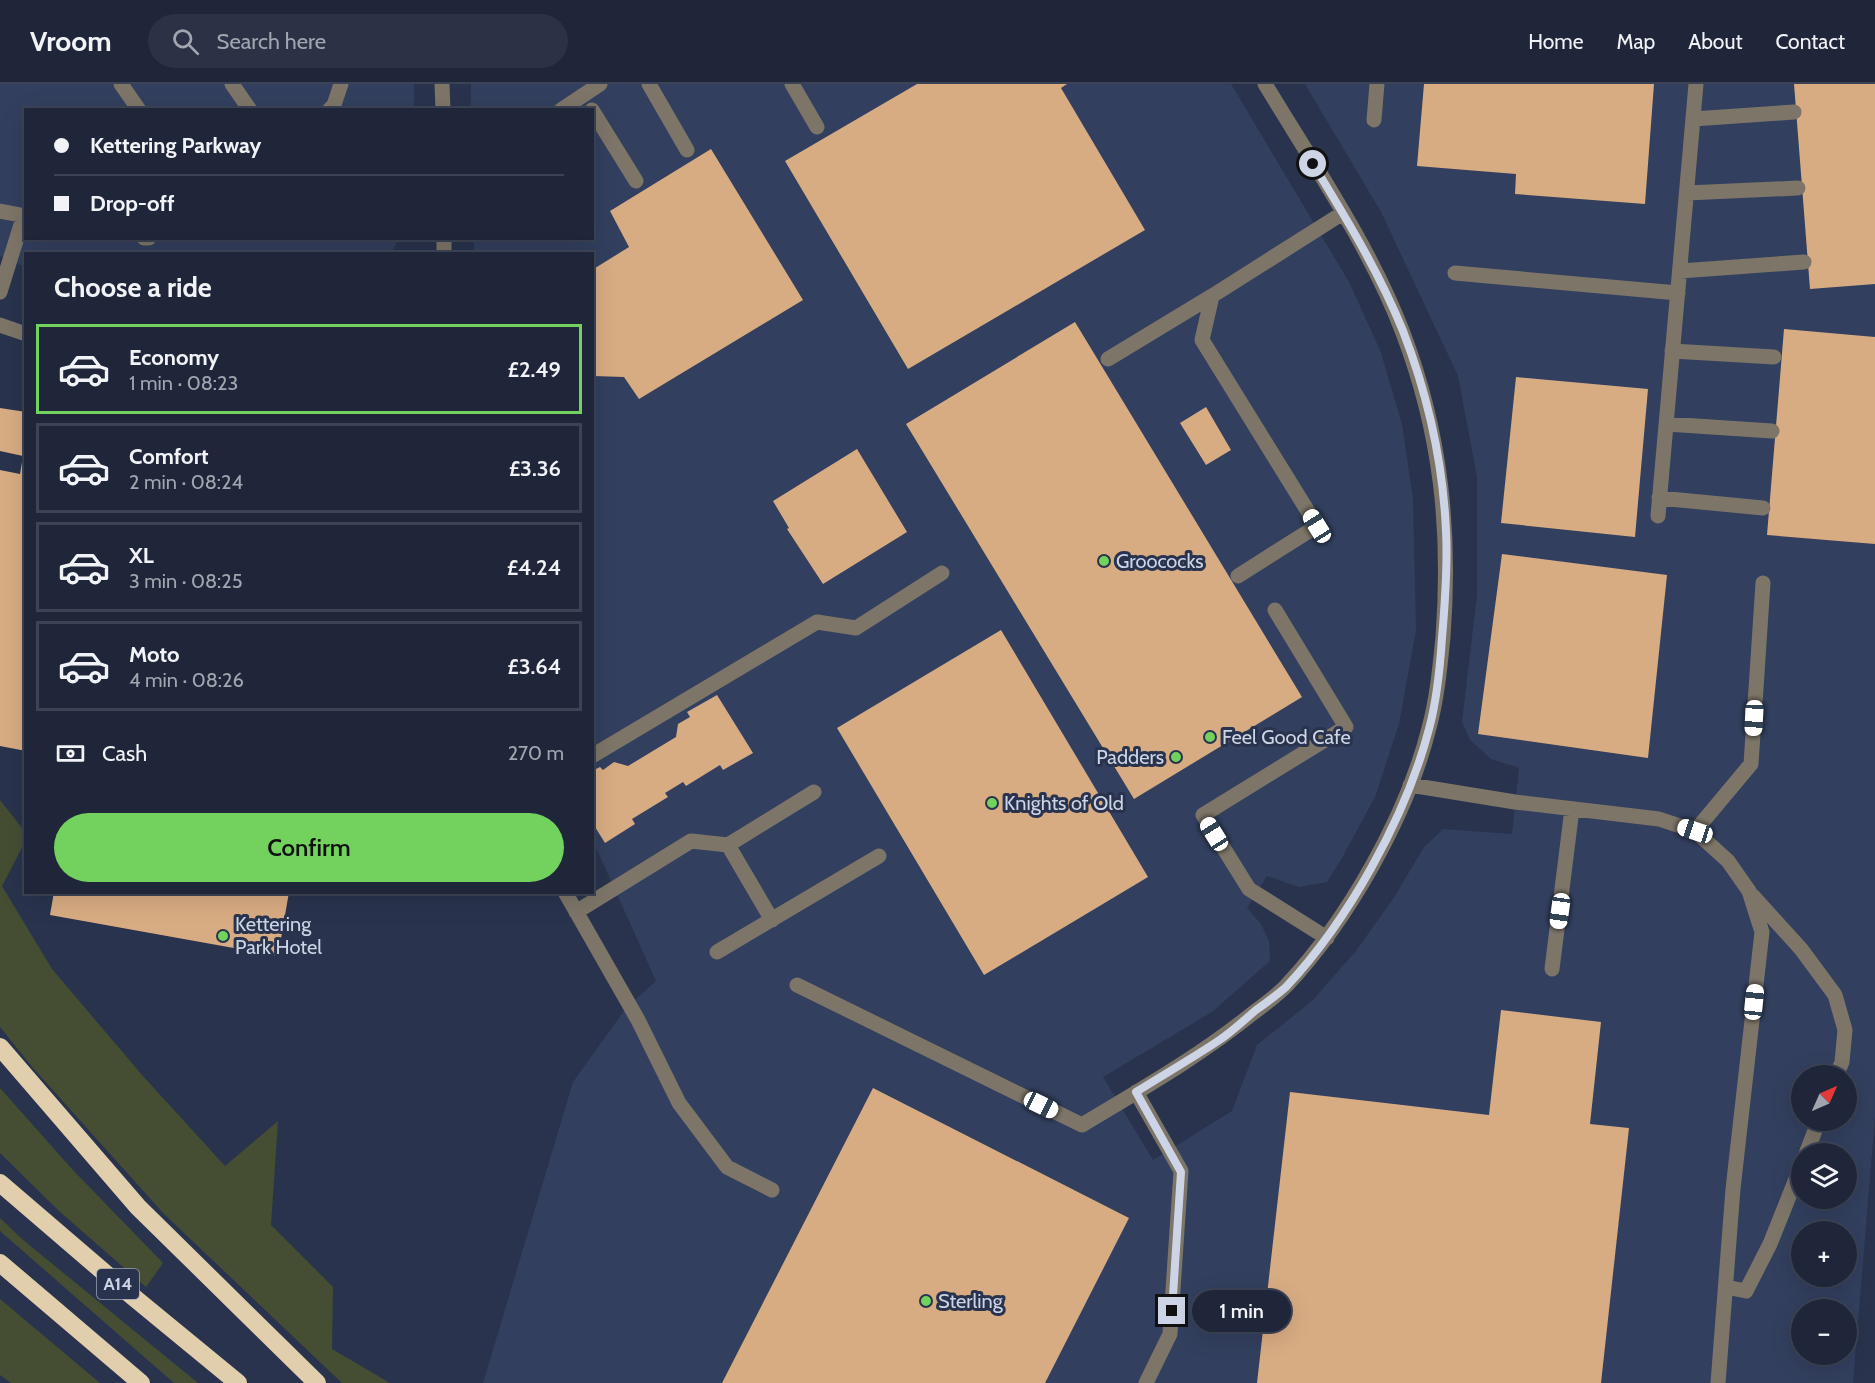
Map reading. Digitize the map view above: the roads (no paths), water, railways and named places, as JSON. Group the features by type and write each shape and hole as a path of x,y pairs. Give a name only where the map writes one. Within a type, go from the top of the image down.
{"highway":[{"path":"0,1047 138,1207 317,1383"},
{"name":"A14","path":"0,1183 238,1383"},
{"path":"0,1263 141,1383"}],"street":[{"path":"121,84 138,108"},
{"path":"232,84 249,108"},
{"path":"331,108 340,84"},
{"path":"442,84 443,108"},
{"path":"564,108 600,84"},
{"path":"649,84 687,150"},
{"path":"792,84 817,127"},
{"path":"797,984 1082,1125 1229,1032 1284,988 1327,938 1390,831 1410,785 1429,728 1441,653 1446,595 1446,530 1439,465 1422,390 1403,331 1380,280 1265,84"},
{"path":"1374,120 1377,84"},
{"path":"1658,516 1696,84"},
{"path":"583,95 591,108"},
{"path":"1693,118 1794,112"},
{"path":"594,113 636,181"},
{"path":"1687,192 1798,188"},
{"path":"0,211 24,216"},
{"path":"1108,359 1342,213"},
{"path":"0,292 24,219"},
{"path":"1680,271 1804,262"},
{"path":"1455,273 1678,293"},
{"path":"1212,296 1202,340 1317,526 1238,576"},
{"path":"0,325 24,333"},
{"path":"1672,351 1774,357"},
{"path":"1666,423 1772,431"},
{"path":"1659,498 1763,508"},
{"path":"594,755 816,622 856,628 942,573"},
{"path":"1695,831 1751,764 1763,583"},
{"path":"1275,610 1346,727 1203,815 1249,889 1327,938"},
{"path":"1410,785 1572,809 1659,819 1695,831 1728,861 1749,891 1802,949 1834,994 1845,1030 1841,1065"},
{"path":"576,912 691,841 728,845 814,792"},
{"path":"1552,969 1572,809"},
{"path":"728,845 772,920"},
{"path":"717,952 879,856"},
{"path":"1718,1383 1733,1189 1762,932 1749,891"},
{"path":"566,894 638,1020 679,1103 727,1167 772,1190"},
{"path":"1136,1092 1181,1172 1170,1334 1146,1383"},
{"path":"1726,1287 1746,1291 1770,1244 1791,1192"}],"place":[{"name":"Groococks","path":"1104,561"},
{"name":"Feel Good Cafe","path":"1210,737"},
{"name":"Padders","path":"1176,757"},
{"name":"Knights of Old","path":"992,803"},
{"name":"Kettering Park Hotel","path":"223,936"},
{"name":"Sterling","path":"926,1301"}]}
